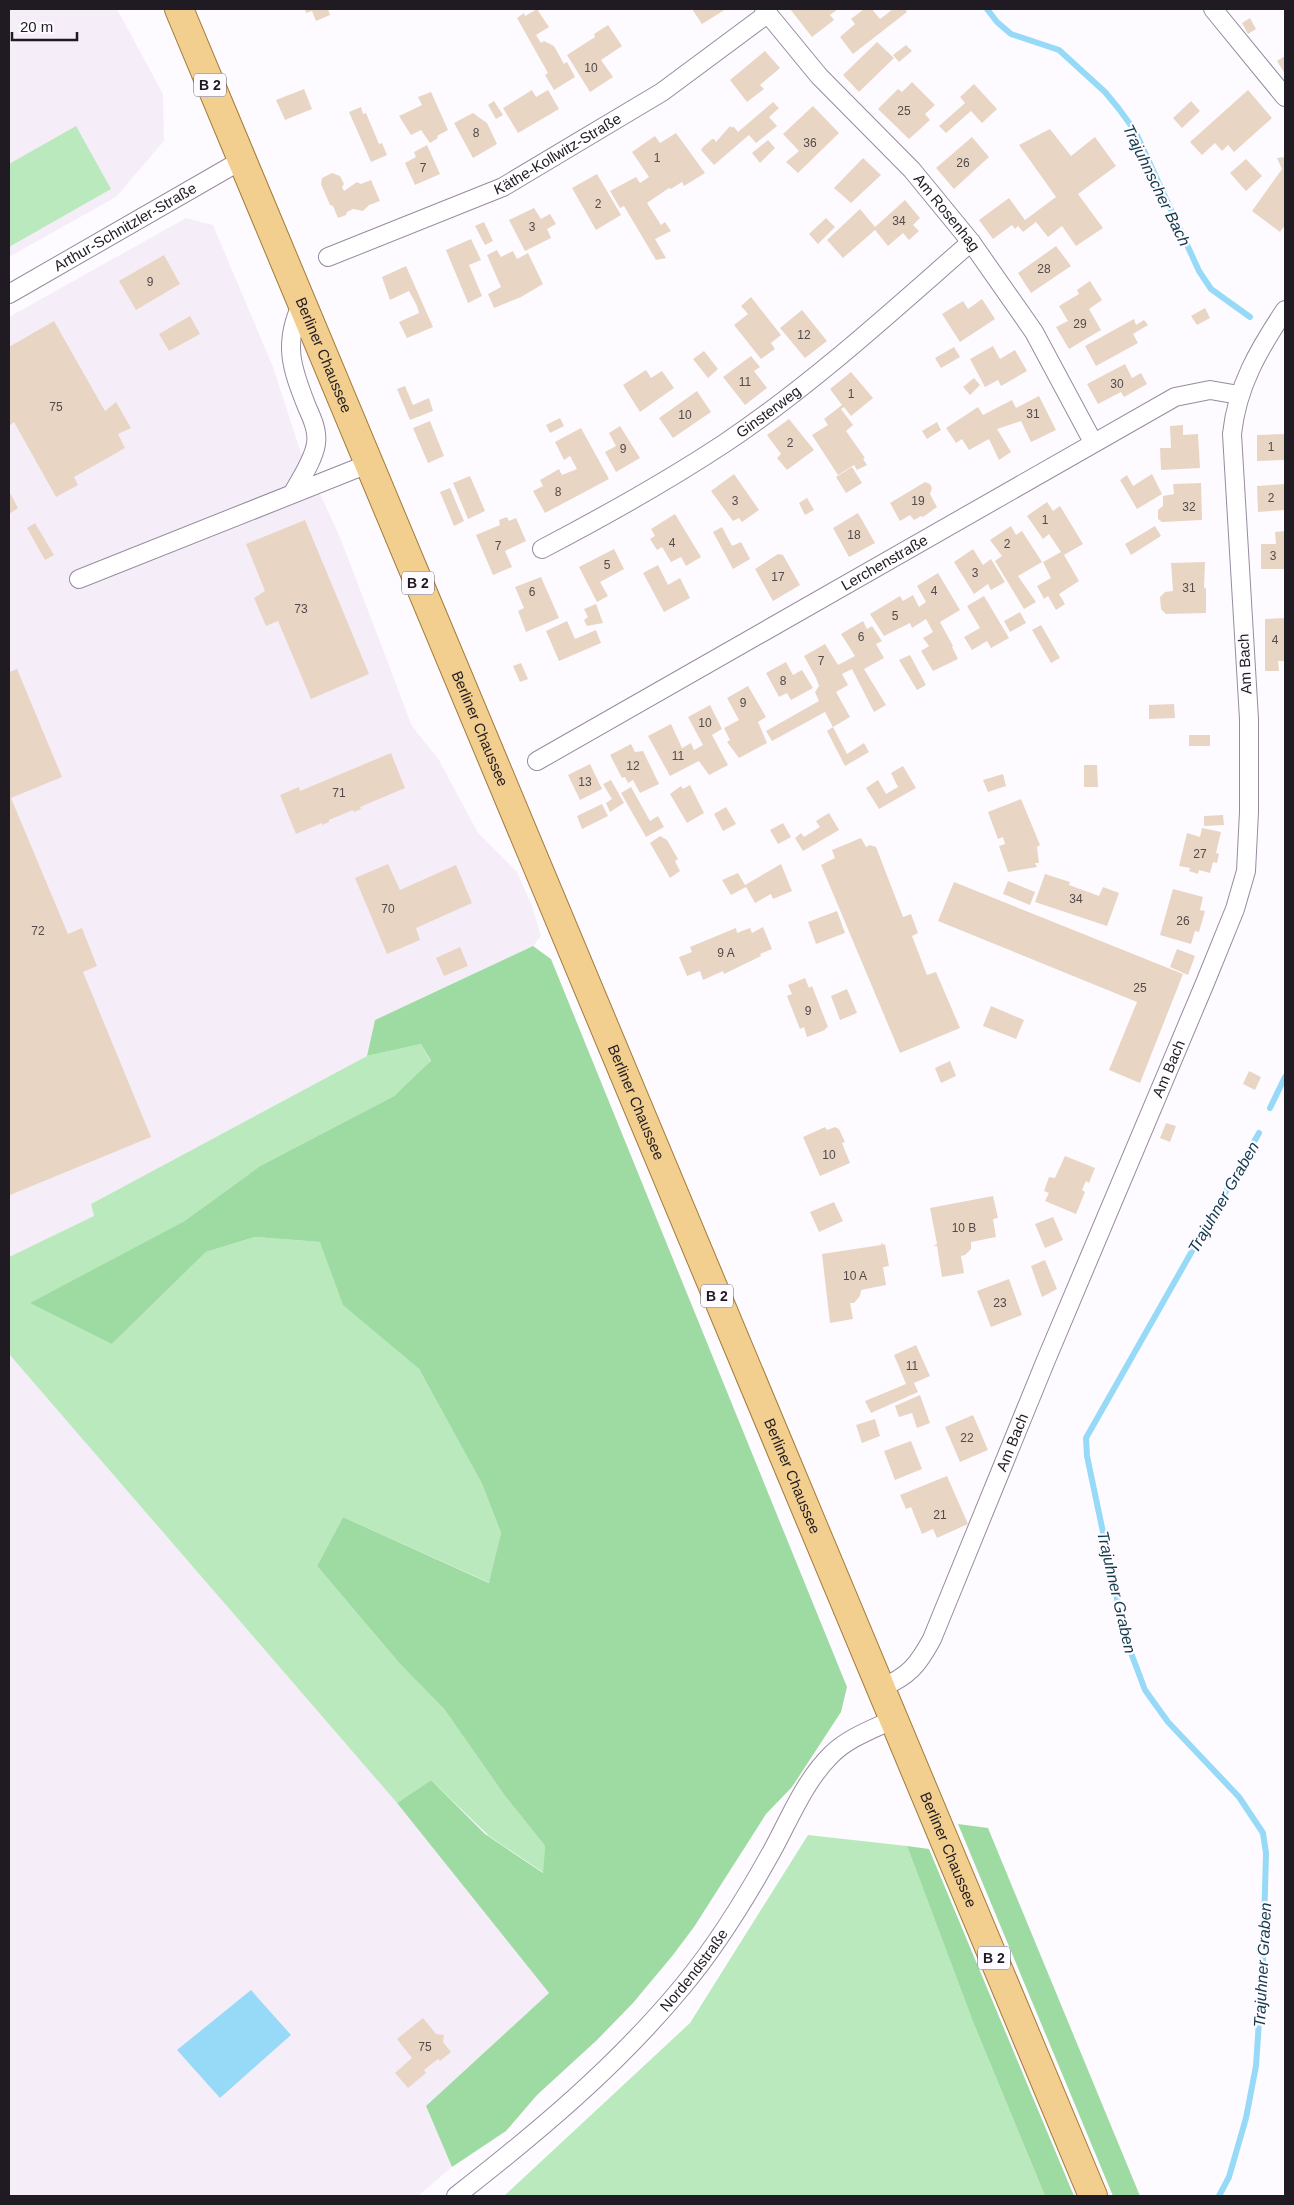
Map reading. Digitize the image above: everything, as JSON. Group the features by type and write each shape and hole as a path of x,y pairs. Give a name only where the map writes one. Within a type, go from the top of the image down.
{"main road":[{"name":"Berliner Chaussee","path":"178,9 1093,2196"}],"street":[{"path":"1213,9 1285,97"},
{"name":"Am Rosenhag","path":"766,11 819,76 912,170 971,242 1034,332 1093,442"},
{"name":"Käthe-Kollwitz-Straße","path":"328,257 503,187 662,92 766,11"},
{"name":"Arthur-Schnitzler-Straße","path":"9,294 242,160"},
{"name":"Ginsterweg","path":"542,549 639,498 727,442 812,378 971,242"},
{"path":"293,494 309,464 316,443 313,421 295,376 290,357 292,327 302,303"},
{"name":"Am Bach","path":"881,1688 910,1673 923,1656 932,1638 1046,1360 1205,983 1241,891 1249,849 1248,719 1232,451 1234,414 1239,395 1262,345 1285,310"},
{"name":"Lerchenstraße","path":"537,761 1093,442 1175,397 1210,390 1239,395"},
{"path":"79,579 368,464"},
{"name":"Nordendstraße","path":"456,2196 544,2125 603,2074 633,2043 684,1986 728,1927 821,1766 833,1753 848,1743 894,1719"}],"shaded area":[{"path":"9,9 117,9 163,94 164,141 116,197 9,257"},
{"path":"186,218 213,225 273,367 301,453 340,537 412,726 439,760 478,833 517,872 532,906 541,936 533,946 375,1020 367,1056 91,1204 95,1216 9,1257 9,317"},
{"path":"9,1354 397,1803 549,1993 426,2106 452,2167 418,2196 9,2196"}],"green space":[{"path":"76,126 111,189 9,247 9,164"},
{"path":"533,946 551,959 847,1687 841,1712 792,1787 766,1814 694,1927 673,1955 633,2003 597,2040 537,2095 506,2131 452,2167 426,2106 549,1993 397,1803 431,1780 485,1834 543,1873 545,1846 505,1796 444,1709 400,1664 317,1566 343,1517 489,1583 501,1533 482,1484 419,1369 343,1305 320,1242 255,1237 206,1252 112,1344 30,1303 183,1222 260,1166 394,1096 431,1061 421,1044 367,1056 375,1020"},
{"path":"421,1044 431,1062 394,1096 260,1166 183,1222 112,1344 206,1252 255,1237 321,1242 344,1305 419,1369 482,1484 501,1533 490,1583 343,1517 317,1566 400,1664 444,1709 505,1796 545,1846 544,1873 489,1836 431,1780 397,1803 9,1354 9,1257 94,1216 91,1204 367,1056"},
{"path":"958,1824 988,1828 1140,2196 1113,2196"},
{"path":"808,1835 907,1846 973,2022 1045,2196 504,2196 690,2023"},
{"path":"907,1846 929,1849 1074,2196 1045,2196 973,2022"}],"water":[{"path":"251,1990 291,2035 220,2098 177,2050"}],"building":[{"path":"305,9 328,9 330,15 316,21 312,11 306,13"},
{"path":"537,9 549,27 536,35 541,43 544,41 554,46 564,64 567,62 575,77 554,90 545,75 548,73 517,18 524,13 525,16"},
{"path":"692,9 726,9 702,24"},
{"path":"790,9 838,9 830,15 834,20 812,37"},
{"path":"864,9 872,9 880,19 893,9 905,9 907,12 853,54 840,37 855,24 851,19"},
{"path":"1250,18 1256,29 1248,34 1242,23"},
{"path":"608,25 622,46 601,60 613,77 590,92 567,55 595,37 594,34"},
{"path":"877,42 894,58 859,92 843,75"},
{"path":"906,45 912,51 899,62 893,55"},
{"path":"765,51 780,68 760,85 764,89 747,102 730,80"},
{"path":"1285,56 1285,74 1277,61"},
{"path":"912,82 935,105 925,114 930,120 909,139 878,109 898,89 902,92"},
{"path":"974,84 997,109 982,123 971,111 946,133 939,126 965,103 960,97"},
{"path":"304,89 312,109 285,120 276,100"},
{"path":"532,90 536,97 548,90 559,109 518,133 503,108"},
{"path":"1248,90 1272,118 1234,152 1228,145 1222,151 1215,143 1202,155 1190,142"},
{"path":"431,92 448,130 437,136 438,138 430,143 421,130 411,135 399,116 422,105 418,97"},
{"path":"494,101 503,115 496,119 488,105"},
{"path":"1191,101 1200,111 1182,128 1173,118"},
{"path":"773,102 779,108 769,117 777,126 756,143 749,135 714,165 701,150 712,139 716,142 730,126 732,128 733,126 738,132"},
{"path":"813,106 839,133 798,173 786,162 799,151 783,134"},
{"path":"361,107 363,114 366,113 379,144 382,143 387,155 371,162 349,112"},
{"path":"473,113 487,123 497,144 473,158 454,123"},
{"path":"1050,129 1071,156 1095,137 1116,166 1078,194 1103,228 1076,246 1062,226 1048,237 1036,222 1023,232 1018,226 1015,229 1012,225 993,239 979,220 1009,198 1025,220 1056,197 1019,145"},
{"path":"676,133 705,173 684,186 682,182 671,189 669,188 647,203 661,225 665,222 671,231 655,239 666,258 656,260 624,206 620,208 610,191 636,177 640,183 649,177 632,152 655,136 660,143"},
{"path":"972,137 989,157 954,189 936,168"},
{"path":"768,140 775,148 760,163 752,153"},
{"path":"427,145 440,174 415,185 405,163 416,157 414,152"},
{"path":"1285,157 1285,225 1280,232 1252,211 1282,169 1277,158"},
{"path":"863,158 881,175 851,203 834,188"},
{"path":"1246,159 1262,176 1246,191 1230,173"},
{"path":"332,173 340,176 344,184 342,187 344,191 357,182 361,184 371,180 380,201 369,205 363,211 353,209 347,212 346,215 338,218 321,184 322,178"},
{"path":"597,174 621,215 596,230 572,188"},
{"path":"905,200 920,218 913,225 919,231 909,240 903,233 888,246 875,230 843,258 827,240 860,209 875,227"},
{"path":"534,208 541,219 550,214 556,224 547,229 551,238 525,251 509,220"},
{"path":"826,218 835,227 818,244 809,234"},
{"path":"484,222 493,241 485,245 475,226"},
{"path":"471,239 481,260 469,265 482,296 468,303 446,250"},
{"path":"1056,246 1071,266 1031,293 1018,273"},
{"path":"497,250 501,257 513,251 517,259 528,253 543,284 521,297 494,308 488,294 501,287 487,255"},
{"path":"164,255 180,284 136,310 119,281"},
{"path":"406,266 433,327 407,338 399,322 419,313 417,306 409,291 390,300 382,277"},
{"path":"1090,281 1102,300 1089,309 1101,330 1069,349 1056,327 1068,321 1059,306 1079,294 1077,290"},
{"path":"751,297 781,335 771,343 775,349 761,359 734,325 748,314 741,306"},
{"path":"982,299 995,319 960,342 942,314 963,301 968,309"},
{"path":"1205,308 1210,318 1197,325 1191,316"},
{"path":"802,310 827,341 805,358 780,328"},
{"path":"190,316 200,334 169,351 159,334"},
{"path":"1134,319 1136,325 1144,320 1148,325 1133,334 1138,343 1096,366 1085,346"},
{"path":"54,321 105,411 116,402 131,428 118,434 125,448 74,477 78,485 56,497 14,422 9,426 9,347"},
{"path":"993,346 1000,359 1015,350 1027,371 1001,386 998,380 985,387 970,359"},
{"path":"954,347 960,357 941,368 935,358"},
{"path":"704,351 718,369 708,378 693,359"},
{"path":"751,356 760,367 754,371 767,388 745,405 723,377"},
{"path":"1125,364 1132,378 1141,373 1147,384 1124,397 1121,392 1098,404 1087,384"},
{"path":"646,370 651,378 662,371 674,388 640,412 623,385"},
{"path":"851,372 873,398 851,416 844,407 841,409 853,425 846,431 865,458 863,459 867,465 857,470 854,465 838,475 812,435 828,425 824,419 842,405 830,389"},
{"path":"974,378 980,385 970,395 963,387"},
{"path":"405,386 413,405 429,398 433,411 410,420 397,389"},
{"path":"697,391 711,412 673,438 659,418"},
{"path":"1039,396 1056,430 1031,442 1021,421 997,429 1011,452 999,460 989,439 969,450 962,439 956,443 946,428 978,407 983,415 1012,400 1016,408"},
{"path":"560,418 564,426 550,433 546,425"},
{"path":"789,419 814,450 787,470 777,458 781,454 767,435"},
{"path":"430,421 444,456 428,463 413,428"},
{"path":"937,422 941,430 927,439 922,431"},
{"path":"1183,425 1183,435 1198,434 1200,468 1161,470 1160,448 1171,448 1170,426"},
{"path":"620,426 640,458 616,472 605,452 616,446 609,433"},
{"path":"581,428 609,479 545,513 533,491 543,486 540,480 559,469 562,475 577,469 570,456 564,460 555,442"},
{"path":"1285,434 1285,460 1257,461 1257,435"},
{"path":"852,467 862,483 846,493 836,477"},
{"path":"734,474 759,510 742,522 739,518 733,521 711,491"},
{"path":"1152,474 1162,494 1137,509 1120,480 1127,475 1133,486"},
{"path":"470,476 485,511 468,519 453,483"},
{"path":"925,482 930,484 932,488 930,494 937,507 923,517 921,516 914,520 910,515 900,521 890,503"},
{"path":"1201,483 1202,520 1162,522 1158,519 1158,510 1163,506 1163,496 1174,494 1173,484"},
{"path":"1285,484 1285,510 1258,512 1257,486"},
{"path":"450,488 464,521 454,526 440,492"},
{"path":"9,491 18,508 9,514"},
{"path":"807,498 814,510 805,515 799,503"},
{"path":"1047,502 1053,511 1060,506 1083,544 1064,555 1079,581 1059,594 1065,604 1056,610 1048,596 1044,599 1037,586 1051,578 1043,562 1061,552 1049,534 1043,539 1027,516"},
{"path":"858,513 875,543 849,557 833,528"},
{"path":"675,514 701,557 686,566 681,557 671,562 662,547 657,550 650,539 655,536 651,529"},
{"path":"507,517 509,521 516,518 526,541 505,551 512,567 493,575 476,535 500,525 499,520"},
{"path":"305,520 369,674 311,699 278,621 266,626 254,598 265,591 246,544"},
{"path":"35,523 54,555 45,560 27,528"},
{"path":"1011,526 1016,535 1022,531 1042,562 1018,576 1036,602 1024,609 995,561 1002,556 990,540"},
{"path":"1155,526 1161,536 1131,555 1125,544"},
{"path":"722,527 732,546 741,542 750,559 733,569 713,532"},
{"path":"1285,531 1285,569 1261,569 1261,544 1276,544 1275,532"},
{"path":"614,549 624,569 600,582 608,596 597,602 579,567"},
{"path":"973,549 983,565 991,559 1005,582 991,590 988,584 974,594 954,562"},
{"path":"778,554 783,555 800,585 773,601 755,569"},
{"path":"1205,562 1206,613 1166,614 1161,609 1160,597 1165,592 1173,591 1171,563"},
{"path":"658,565 668,585 680,578 690,598 664,612 643,573"},
{"path":"938,573 960,610 940,622 958,659 933,671 921,651 929,646 923,638 933,632 926,619 912,628 910,623 884,636 870,614 900,596 903,601 913,595 919,607 926,602 917,586"},
{"path":"541,577 559,618 526,632 518,611 524,608 515,587"},
{"path":"984,596 1009,638 991,648 987,641 972,650 964,637 980,628 967,606"},
{"path":"596,604 603,623 587,626 584,620 588,617 584,609"},
{"path":"1020,612 1026,623 1010,632 1004,621"},
{"path":"1285,618 1285,661 1278,661 1279,671 1265,671 1265,619"},
{"path":"567,621 575,639 596,630 601,643 559,661 546,631"},
{"path":"863,621 867,629 872,626 882,641 876,644 884,658 864,669 886,705 874,712 852,669 842,674 848,685 836,692 850,717 833,727 825,712 772,741 766,731 819,701 815,692 819,686 804,656 825,644 838,665 855,656 841,634"},
{"path":"1041,625 1060,658 1051,663 1032,630"},
{"path":"910,655 926,685 917,690 899,660"},
{"path":"786,662 793,675 802,670 813,688 791,700 787,693 779,697 766,673"},
{"path":"521,663 528,679 520,682 513,666"},
{"path":"17,669 62,777 11,798 68,934 82,928 97,966 83,972 151,1137 10,1195 9,672"},
{"path":"748,686 766,717 758,722 767,743 739,758 727,742 730,740 724,728 739,720 727,698"},
{"path":"1174,704 1175,718 1149,719 1149,705"},
{"path":"710,705 722,729 712,735 728,765 709,775 699,761 670,776 648,736 671,724 682,748 691,743 694,750 703,745 688,717"},
{"path":"833,727 847,754 864,743 869,752 845,766 827,731"},
{"path":"1189,735 1210,735 1210,746 1189,746"},
{"path":"631,744 635,752 643,751 659,784 640,793 633,780 628,783 625,777 622,778 610,755"},
{"path":"391,753 405,788 360,807 361,809 354,812 353,810 322,825 322,823 296,834 280,795 299,787 300,791"},
{"path":"590,764 602,789 580,800 568,775"},
{"path":"1084,765 1097,765 1098,787 1084,787"},
{"path":"903,766 916,788 879,809 866,788 878,780 886,794 898,787 891,773"},
{"path":"1003,774 1006,786 988,792 983,780"},
{"path":"611,780 624,803 610,812 606,803 612,799 603,784"},
{"path":"690,785 704,813 687,823 670,794 681,786 683,789"},
{"path":"631,787 650,821 658,816 664,827 646,837 621,793"},
{"path":"1021,799 1040,845 1037,847 1039,863 1035,863 1037,867 1008,872 999,846 1005,844 1003,837 998,839 988,812"},
{"path":"602,804 608,816 582,829 577,816"},
{"path":"726,807 736,824 723,831 714,814"},
{"path":"829,813 839,830 803,851 795,838 801,833 804,837 820,827 816,821"},
{"path":"1223,815 1224,825 1204,826 1204,816"},
{"path":"783,823 791,837 778,844 770,830"},
{"path":"1202,828 1221,832 1216,853 1219,854 1217,863 1213,862 1210,873 1199,870 1198,874 1189,871 1190,868 1179,866 1187,833 1200,837"},
{"path":"660,836 667,840 678,859 675,861 680,871 670,878 650,843"},
{"path":"861,838 866,847 870,845 876,847 903,917 911,914 918,933 912,936 927,975 936,972 960,1028 900,1053 821,865 835,858 832,850"},
{"path":"388,864 400,890 456,865 472,903 416,928 420,940 387,954 355,878"},
{"path":"781,864 792,891 773,899 771,894 755,903 746,887 731,895 722,880 738,873 745,885"},
{"path":"1045,874 1070,882 1069,885 1099,896 1103,887 1119,893 1107,926 1035,902"},
{"path":"1008,881 1035,892 1030,905 1003,894"},
{"path":"954,882 1183,974 1140,1083 1109,1070 1137,1002 938,921"},
{"path":"1173,889 1203,897 1200,910 1205,911 1199,932 1195,931 1191,944 1160,935"},
{"path":"837,911 845,933 816,944 808,922"},
{"path":"763,927 772,949 724,974 723,971 703,980 700,971 687,976 679,957 692,952 690,947 736,928 737,933 750,928 752,933"},
{"path":"460,947 468,966 444,976 436,958"},
{"path":"1177,949 1195,956 1188,975 1170,967"},
{"path":"805,978 809,988 812,986 828,1027 807,1037 804,1027 800,1029 787,996 792,994 788,985"},
{"path":"847,989 857,1013 840,1020 831,996"},
{"path":"991,1006 1024,1020 1016,1039 983,1026"},
{"path":"950,1061 956,1076 941,1083 935,1068"},
{"path":"1249,1071 1261,1077 1255,1090 1243,1084"},
{"path":"1166,1123 1176,1126 1170,1142 1160,1138"},
{"path":"825,1127 827,1130 835,1127 839,1129 845,1142 842,1143 850,1163 820,1176 803,1137"},
{"path":"1065,1156 1095,1168 1089,1183 1086,1181 1082,1190 1085,1192 1076,1214 1045,1201 1049,1193 1044,1191 1049,1177 1055,1178"},
{"path":"993,1196 998,1218 993,1219 996,1237 971,1242 971,1249 961,1256 964,1273 942,1277 937,1246 933,1246 937,1244 930,1208"},
{"path":"834,1202 843,1221 819,1232 810,1212"},
{"path":"1053,1217 1063,1240 1045,1248 1035,1224"},
{"path":"882,1242 883,1245 885,1244 889,1266 883,1267 886,1285 861,1290 860,1296 854,1303 850,1303 853,1319 830,1323 822,1254 881,1245"},
{"path":"1045,1260 1057,1289 1042,1297 1031,1266"},
{"path":"1009,1279 1022,1315 991,1327 977,1291"},
{"path":"916,1345 930,1376 914,1383 918,1392 871,1413 865,1401 906,1384 894,1355"},
{"path":"920,1395 930,1423 917,1428 912,1413 899,1417 895,1406"},
{"path":"973,1415 988,1450 960,1462 945,1427"},
{"path":"875,1419 880,1436 862,1443 856,1425"},
{"path":"911,1441 922,1469 895,1480 884,1451"},
{"path":"947,1476 968,1524 937,1538 933,1529 922,1534 911,1507 906,1509 900,1495"},
{"path":"423,2018 436,2034 444,2035 443,2042 451,2052 424,2070 426,2073 408,2088 395,2073 412,2058 397,2039"}],"waterway":[{"name":"Trajuhnscher Bach","path":"987,9 997,22 1011,34 1059,50 1105,92 1135,131 1199,271 1211,289 1250,317"},
{"name":"Trajuhner Graben","path":"1270,1108 1285,1077"},
{"name":"Trajuhner Graben","path":"1219,2196 1229,2177 1246,2118 1256,2066 1263,1961 1266,1853 1263,1833 1239,1797 1168,1722 1145,1690 1125,1637 1087,1456 1086,1438 1259,1133"}]}
